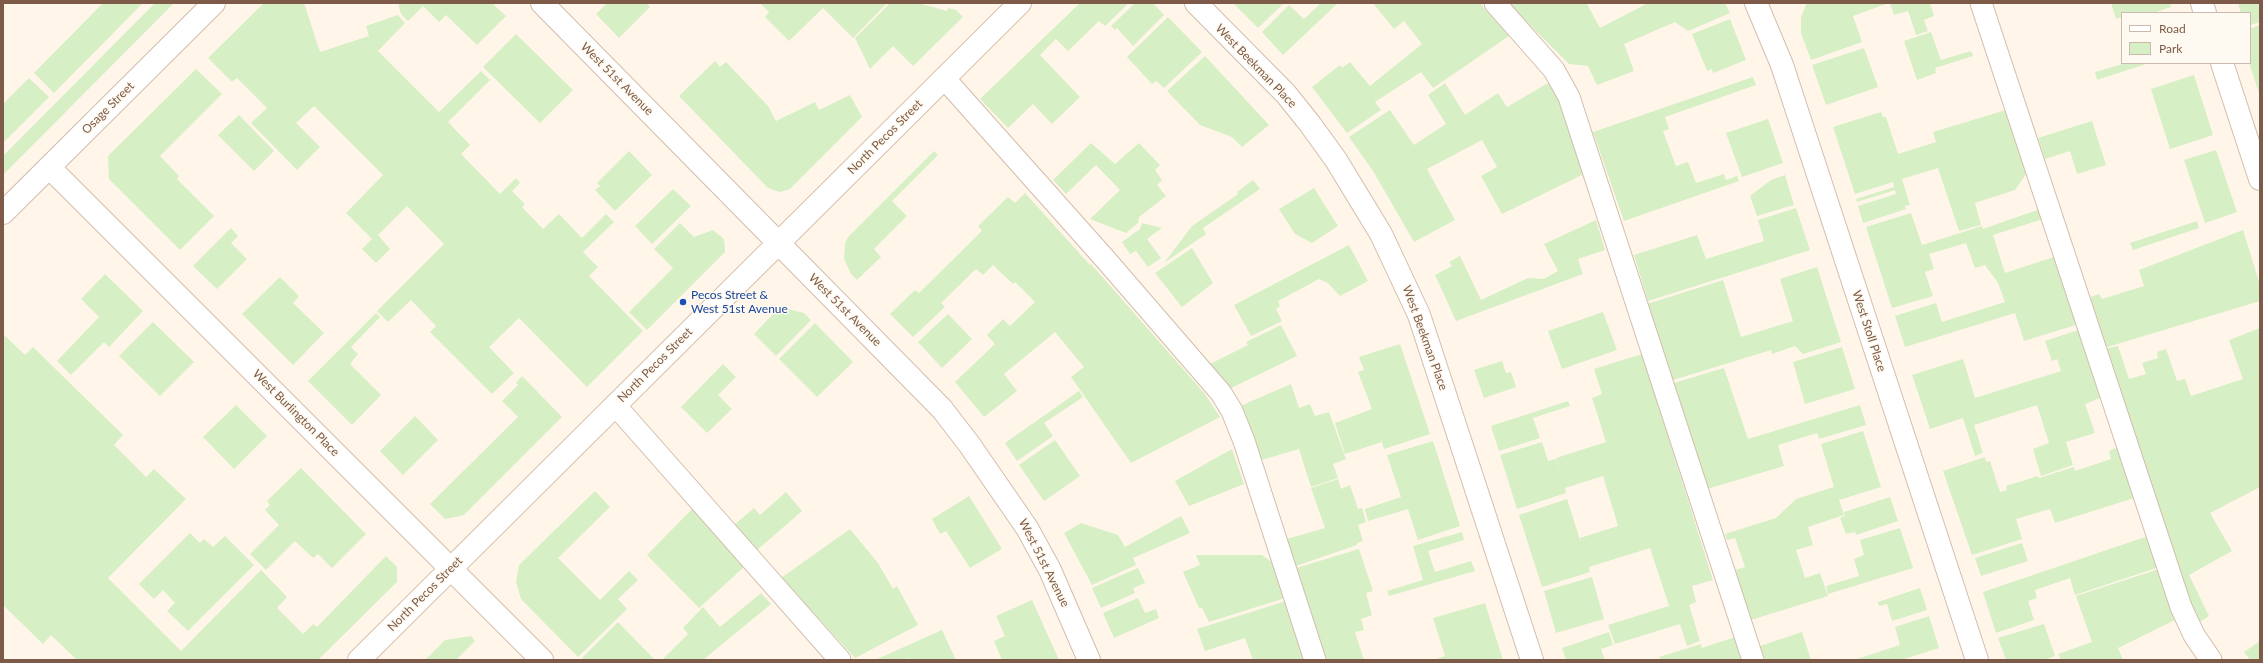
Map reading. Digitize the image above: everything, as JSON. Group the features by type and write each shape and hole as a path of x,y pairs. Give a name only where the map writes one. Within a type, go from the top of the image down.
{"street":[{"name":"Osage Street","path":"3,213 214,3"},
{"name":"West 51st Avenue","path":"542,3 915,380 970,444 1027,528 1050,570 1089,660"},
{"name":"North Pecos Street","path":"359,660 1020,3"},
{"name":"West Beekman Place","path":"1196,3 1286,94 1310,124 1340,166 1381,234 1419,315 1532,660"},
{"name":"West Stoll Place","path":"1756,3 1782,64 1977,660"},
{"path":"2222,64 2260,179"},
{"name":"West Burlington Place","path":"49,167 542,660"}],"lane":[{"path":"1495,3 1554,70 1569,97 1753,660"},
{"path":"1981,3 2181,607 2194,635 2211,660"},
{"path":"944,78 1106,260 1221,393 1232,411 1244,441 1315,660"},
{"path":"615,405 840,660"}],"green space":[{"path":"103,3 143,3 54,93 34,73"},
{"path":"155,3 174,3 3,175 3,156"},
{"path":"264,3 304,3 320,52 369,36 366,26 398,15 405,23 378,51 439,112 481,71 490,80 448,122 470,145 461,154 500,194 516,178 520,183 512,191 525,204 522,207 543,229 559,214 582,238 606,214 614,222 583,252 598,267 589,276 643,331 587,387 519,318 489,347 514,373 492,394 430,332 436,326 411,300 388,322 377,311 444,244 407,206 378,235 390,249 376,263 362,249 372,239 346,213 383,175 314,106 296,123 320,147 297,170 251,123 267,108 237,78 232,82 208,58"},
{"path":"398,3 492,3 506,16 477,45 446,15 439,22 423,6 408,21 401,14"},
{"path":"607,3 647,3 650,7 619,38 596,14"},
{"path":"760,3 887,3 853,38 823,8 789,41 765,17 769,12"},
{"path":"890,3 918,3 947,11 948,8 956,10 963,17 913,66 893,46 870,69 855,38"},
{"path":"1080,3 1129,3 1105,26 1099,21 1068,51 1056,39 1040,55 1080,97 1052,124 1033,104 1008,128 980,99"},
{"path":"1135,3 1153,3 1164,15 1133,46 1117,28 1115,30 1111,26"},
{"path":"1233,3 1284,3 1258,28"},
{"path":"1321,3 1338,3 1283,55 1262,32 1289,5 1304,19"},
{"path":"1373,3 1480,3 1509,36 1433,88 1421,72 1375,102 1381,110 1347,133 1312,87 1340,65 1342,68 1350,62 1370,86 1422,44 1404,21 1394,29"},
{"path":"1508,3 1588,3 1587,4 1600,28 1648,3 1725,3 1730,13 1688,31 1675,22 1624,44 1634,71 1597,85 1588,66 1569,64"},
{"path":"1807,3 1889,3 1853,16 1862,42 1811,60 1801,33 1801,17"},
{"path":"1890,3 1930,3 1934,16 1924,20 1928,31 1916,35 1908,11 1894,15"},
{"path":"2111,3 2170,3 2171,7 2156,12 2121,12 2121,17 2116,19"},
{"path":"2238,3 2260,3 2260,22 2251,25 2251,12 2241,12"},
{"path":"1168,17 1202,52 1164,88 1156,81 1152,84 1127,57"},
{"path":"1730,19 1746,60 1713,73 1712,69 1707,71 1692,34"},
{"path":"2260,25 2260,96 2249,64 2251,64 2251,29"},
{"path":"1931,32 1941,60 1971,51 1973,56 1935,68 1936,73 1917,80 1904,41"},
{"path":"516,34 573,90 540,123 483,67"},
{"path":"1864,48 1878,87 1826,105 1812,65"},
{"path":"1205,56 1269,125 1242,147 1232,137 1200,125 1167,91"},
{"path":"715,61 720,67 726,62 768,106 776,121 815,102 819,110 850,95 862,117 790,189 780,192 773,190 767,187 679,96"},
{"path":"2123,64 2146,64 2097,80 2095,72"},
{"path":"196,69 222,94 160,156 179,176 177,179 214,216 180,250 109,179 108,156"},
{"path":"2194,75 2213,135 2170,149 2151,89"},
{"path":"1753,77 1756,85 1665,117 1669,129 1663,131 1676,166 1688,162 1696,183 1724,174 1726,180 1737,176 1739,181 1624,221 1593,132"},
{"path":"29,78 49,97 3,143 3,104"},
{"path":"1445,83 1465,115 1498,93 1507,107 1548,83 1556,93 1584,174 1502,214 1481,176 1497,167 1482,140 1427,169 1455,220 1414,242 1373,171 1349,137 1390,110 1414,145 1446,124 1428,95"},
{"path":"2006,110 2026,174 2015,190 1975,203 1981,225 1959,231 1938,168 1902,179 1910,205 1905,206 1906,209 1863,223 1858,206 1896,194 1895,190 1857,202 1856,199 1894,187 1893,182 1855,194 1833,127 1881,112 1883,117 1886,117 1898,154 1936,142 1933,132"},
{"path":"239,115 274,151 254,171 218,135"},
{"path":"1768,119 1783,163 1742,177 1726,133"},
{"path":"2092,121 2106,165 2077,174 2070,151 2045,159 2038,138"},
{"path":"1091,143 1115,164 1139,143 1160,165 1155,170 1162,180 1157,185 1166,196 1139,217 1138,223 1126,233 1090,219 1120,190 1096,165 1066,194 1053,180"},
{"path":"2216,150 2237,212 2205,223 2184,160"},
{"path":"629,151 652,175 615,211 595,190 600,186 597,183"},
{"path":"934,151 938,155 892,201 907,216 874,249 881,257 857,280 851,274 844,259 845,243 848,237"},
{"path":"1785,175 1794,205 1757,216 1750,196 1771,180"},
{"path":"1253,180 1260,189 1203,228 1206,234 1164,263 1192,226 1238,194 1237,192"},
{"path":"1314,188 1338,226 1312,243 1295,234 1279,209"},
{"path":"673,189 691,206 652,244 635,226"},
{"path":"1025,193 1090,265 1091,264 1205,394 1220,417 1131,463 1071,377 1084,367 1055,332 1004,374 1017,391 984,417 955,382 995,344 987,335 1003,319 1010,326 1035,302 1015,282 1013,284 993,265 983,275 976,269 941,303 945,307 913,337 890,314 915,290 919,293 982,231 978,226 1008,197 1015,203"},
{"path":"1796,208 1810,250 1648,301 1634,255 1697,235 1706,259 1764,241 1758,220"},
{"path":"2040,209 2043,219 1993,235 2005,273 2054,257 2076,325 2024,341 2015,313 1905,347 1895,316 1936,303 1942,322 2005,302 1998,283 1985,265 1975,268 1966,243 1929,254 1934,269 1925,272 1933,296 1892,308 1866,227 1911,213 1922,245 1982,226 1983,229"},
{"path":"1596,220 1605,250 1578,259 1583,274 1456,321 1435,275 1452,266 1449,262 1460,256 1481,300 1528,278 1544,279 1558,271 1544,244"},
{"path":"2197,221 2199,228 2133,250 2130,243"},
{"path":"680,223 694,237 713,230 724,239 725,252 647,330 629,312 673,268 654,249"},
{"path":"1142,223 1162,228 1147,239 1161,258 1148,267 1136,251 1130,254 1122,242 1140,229"},
{"path":"231,228 238,236 231,243 247,259 217,289 193,266"},
{"path":"2243,230 2260,285 2260,301 2104,348 2087,298 2099,294 2102,299 2144,286 2139,270"},
{"path":"1349,245 1368,281 1340,296 1328,283 1319,279 1278,301 1280,306 1276,309 1282,321 1251,336 1234,305"},
{"path":"1192,248 1213,283 1182,307 1155,273"},
{"path":"1817,267 1841,342 1803,354 1795,346 1772,354 1771,350 1670,381 1647,304 1723,280 1741,337 1793,321 1780,279"},
{"path":"105,274 143,311 109,347 104,342 71,375 57,361 99,317 81,299"},
{"path":"280,277 299,296 293,303 324,333 293,365 242,314"},
{"path":"784,308 804,313 811,320 776,356 754,334 774,313"},
{"path":"1603,312 1617,350 1562,369 1548,331"},
{"path":"376,313 380,317 351,347 358,354 350,364 381,395 352,425 308,381"},
{"path":"948,314 972,339 942,368 918,342"},
{"path":"153,322 194,362 160,396 119,356"},
{"path":"815,323 853,362 817,397 779,359"},
{"path":"1281,325 1297,356 1223,392 1210,364 1248,345 1246,342"},
{"path":"2260,328 2260,487 2210,513 2232,551 2189,575 2209,616 2195,625 2104,349 2118,346 2129,379 2146,374 2142,363 2158,358 2157,352 2166,349 2177,381 2185,379 2191,396 2243,379 2229,340"},
{"path":"2078,330 2100,398 2085,404 2095,433 2066,442 2073,465 2041,476 2033,449 2049,443 2037,405 1974,425 1983,453 1975,456 1963,418 1930,429 1912,375 1963,359 1975,398 2061,371 2057,359 2052,361 2045,341"},
{"path":"3,334 25,355 33,347 123,435 114,445 146,477 154,469 186,499 108,578 181,651 261,570 287,597 277,608 303,634 313,624 317,627 386,556 397,567 397,582 318,660 77,660 51,635 43,644 3,605"},
{"path":"1400,344 1430,434 1384,449 1382,442 1345,454 1335,423 1372,409 1358,372 1364,370 1359,357"},
{"path":"1842,347 1855,389 1805,404 1793,362"},
{"path":"1642,354 1713,580 1692,586 1696,602 1689,605 1700,641 1687,646 1680,624 1615,644 1608,625 1669,606 1650,548 1589,567 1590,572 1542,587 1519,515 1567,499 1581,543 1580,538 1618,526 1603,476 1565,488 1566,493 1517,509 1500,455 1542,442 1548,461 1556,459 1563,480 1556,458 1606,442 1592,398 1602,394 1594,369"},
{"path":"1502,361 1506,373 1511,372 1516,387 1484,398 1474,370"},
{"path":"723,364 736,377 718,395 732,409 707,433 681,407"},
{"path":"1724,368 1748,439 1860,405 1866,425 1819,439 1817,433 1778,445 1784,466 1707,489 1674,383"},
{"path":"522,376 562,417 464,515 445,519 430,504 518,417 502,401 518,385 516,383"},
{"path":"1291,384 1299,408 1310,404 1315,416 1329,412 1346,459 1333,464 1338,478 1311,487 1299,449 1258,461 1240,406"},
{"path":"1079,391 1083,397 1044,423 1053,436 1017,461 1005,443"},
{"path":"1568,401 1570,406 1533,418 1540,438 1499,451 1491,426"},
{"path":"236,405 267,436 234,469 203,437"},
{"path":"415,416 438,440 403,475 380,451"},
{"path":"1863,431 1881,487 1839,500 1844,515 1808,527 1813,545 1796,550 1805,578 1820,573 1828,596 1751,620 1735,570 1745,567 1735,538 1727,540 1725,534 1776,518 1796,499 1834,487 1821,444"},
{"path":"1055,440 1080,476 1044,501 1019,465"},
{"path":"1433,441 1460,526 1418,540 1408,509 1368,521 1365,509 1401,497 1387,455"},
{"path":"2118,447 2134,498 2055,523 2050,509 2016,519 2022,539 1972,555 1943,471 1985,457 1986,462 1990,461 2000,492 2007,490 2006,486 2038,476 2039,478 2074,467 2075,471 2111,459 2109,451"},
{"path":"1232,449 1244,484 1189,506 1175,481"},
{"path":"301,468 366,534 332,568 318,554 313,558 295,541 266,570 250,554 279,525 265,510 270,505 267,501"},
{"path":"1338,479 1341,489 1350,485 1358,509 1362,508 1366,522 1358,525 1363,541 1357,543 1357,545 1293,567 1283,540 1325,528 1311,488"},
{"path":"595,491 610,507 558,558 600,600 629,571 638,580 618,599 627,609 578,657 521,599 516,582 519,565"},
{"path":"786,492 802,511 756,551 733,526 754,508 760,515"},
{"path":"969,496 1002,549 970,568 946,531 940,534 932,519"},
{"path":"1890,497 1898,521 1856,535 1855,532 1846,534 1840,518 1845,516 1844,512"},
{"path":"693,508 744,567 699,608 647,555"},
{"path":"1181,516 1190,533 1133,558 1136,565 1092,585 1064,533 1081,523 1118,535 1125,547"},
{"path":"1900,528 1913,568 1828,594 1826,586 1859,576 1854,559 1864,555 1860,540"},
{"path":"850,529 878,563 893,589 897,586 918,625 855,658 781,578"},
{"path":"1462,532 1464,540 1428,551 1435,572 1471,561 1475,571 1389,596 1387,591 1423,580 1413,546"},
{"path":"190,533 200,543 204,539 213,547 225,536 254,565 188,631 167,611 175,603 163,590 154,599 139,584"},
{"path":"2148,536 2159,567 2075,595 2070,578 2035,590 2037,598 2028,601 2034,620 1996,633 1983,592"},
{"path":"2022,543 2028,561 1981,576 1975,558"},
{"path":"1359,549 1373,591 1366,593 1372,615 1361,619 1364,630 1355,632 1364,660 1323,660 1293,569"},
{"path":"1196,555 1262,555 1273,563 1285,598 1209,622 1202,608 1199,608 1183,572 1200,565"},
{"path":"1138,568 1145,583 1133,588 1135,593 1101,608 1092,588"},
{"path":"2159,569 2179,618 2118,648 2123,660 2061,660 2058,654 2092,642 2076,596"},
{"path":"1592,577 1604,619 1556,633 1544,591"},
{"path":"1920,588 1927,610 1892,621 1887,604 1879,606 1878,602"},
{"path":"761,593 771,604 703,660 662,660 688,634 683,628 703,607 720,627"},
{"path":"1138,598 1145,613 1156,609 1159,618 1114,638 1103,613"},
{"path":"1032,600 1059,660 1002,660 994,641 1005,636 996,616"},
{"path":"1286,601 1305,660 1253,660 1245,638 1205,651 1197,629"},
{"path":"1485,603 1503,660 1433,660 1445,656 1433,618"},
{"path":"1929,616 1939,648 1901,660 1854,660 1900,645 1895,627"},
{"path":"618,622 655,660 583,660 582,658"},
{"path":"2044,624 2055,656 2044,660 2006,660 1998,638"},
{"path":"942,630 956,660 910,660 908,658 904,660 875,660"},
{"path":"1609,632 1613,645 1601,649 1605,660 1566,660 1562,648"},
{"path":"1802,632 1811,660 1765,660 1760,646"},
{"path":"471,636 475,641 456,660 425,660 445,640"},
{"path":"1738,636 1746,660 1660,660 1659,657 1701,644 1702,648"},
{"path":"2260,641 2260,660 2250,660 2244,652"}],"place":[{"name":"Pecos Street & West 51st Avenue","path":"683,302"}]}
